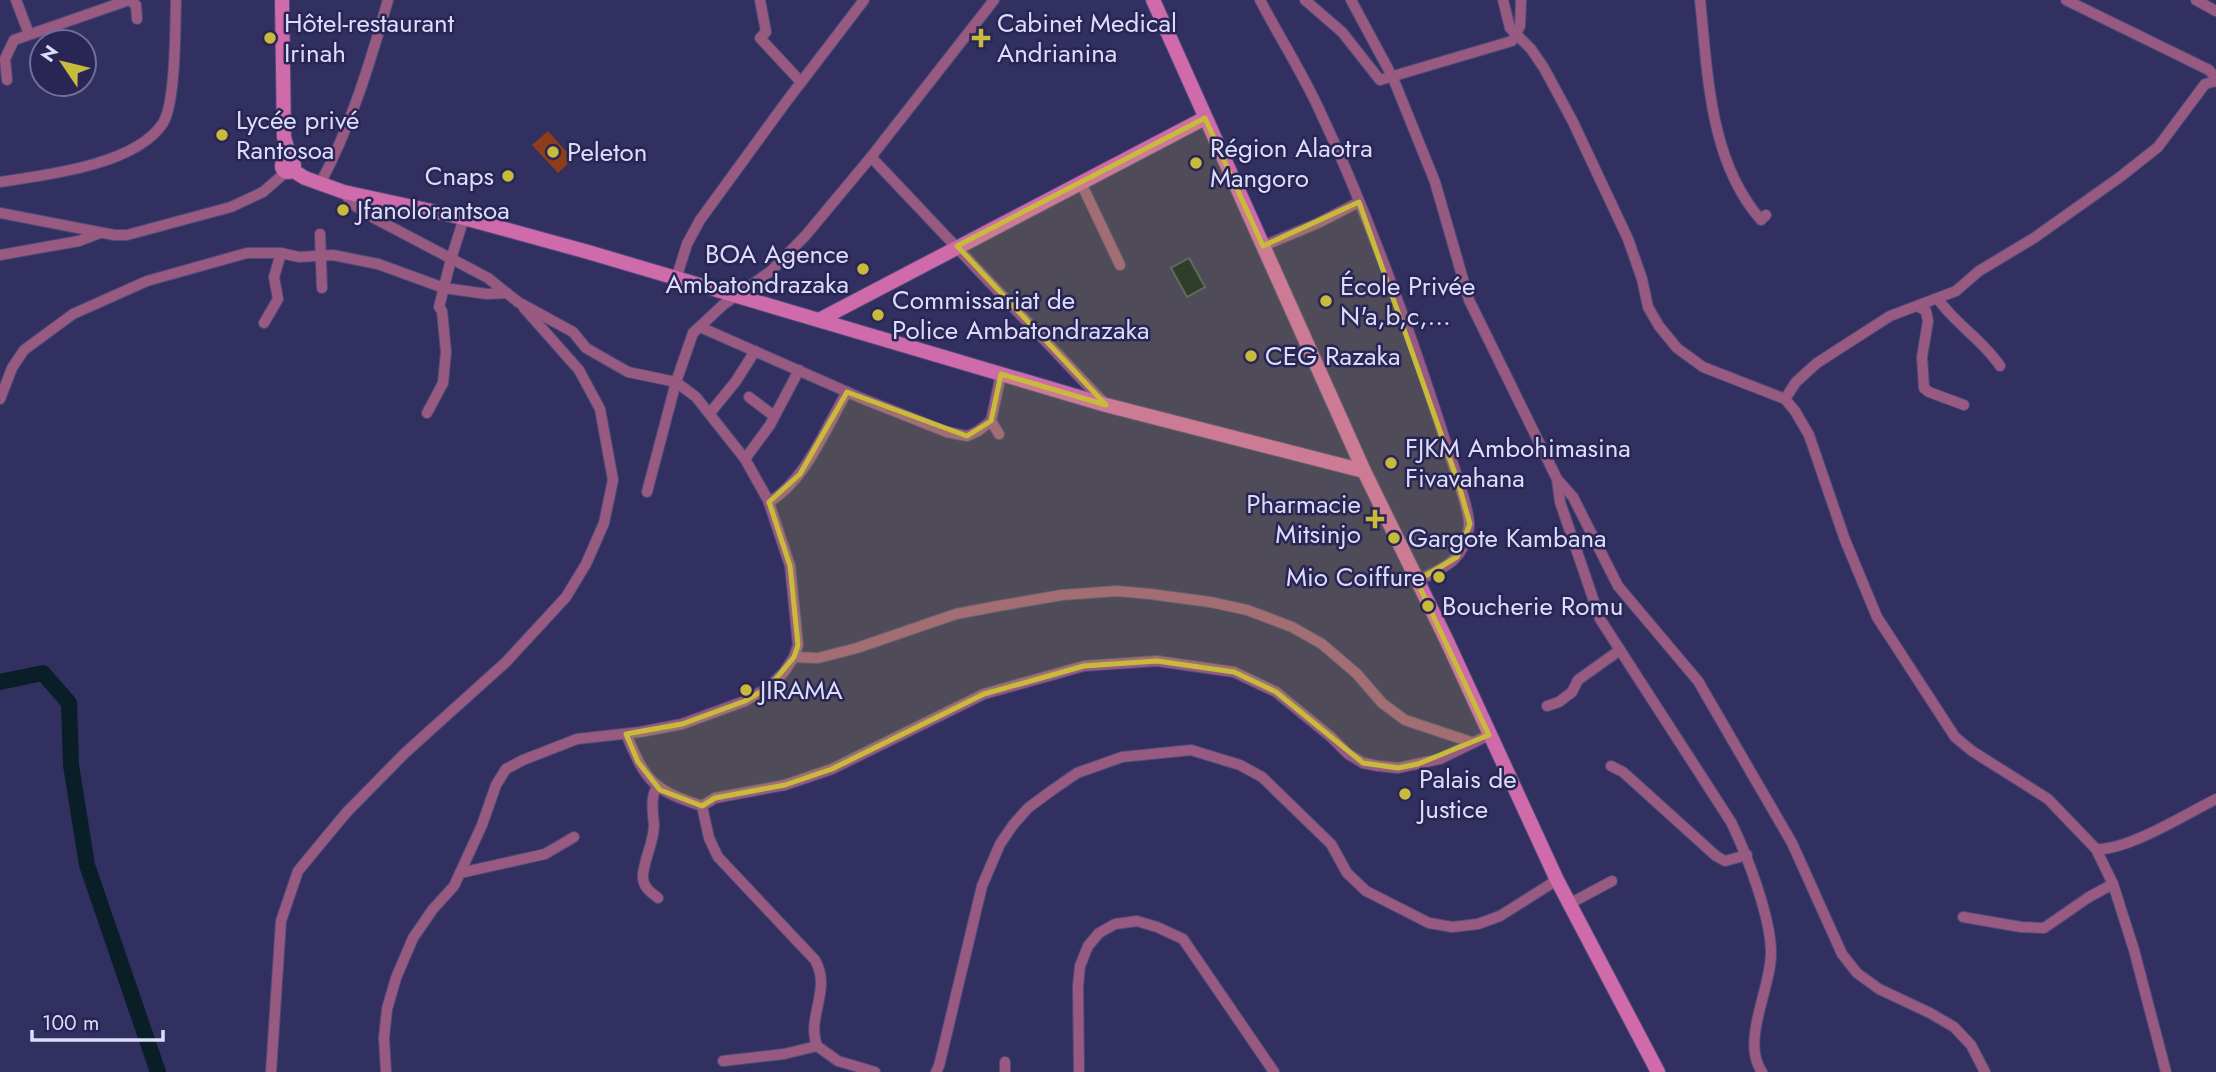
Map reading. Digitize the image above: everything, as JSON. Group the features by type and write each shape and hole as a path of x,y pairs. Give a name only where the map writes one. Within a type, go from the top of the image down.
{"street":[{"path":"16,0 28,31"},
{"path":"47,28 129,0 136,5 137,19"},
{"path":"0,182 69,171 101,162 132,149 163,122 172,82 176,0"},
{"path":"282,0 284,137 290,165 320,184 344,192 464,218 1106,405 1364,471"},
{"path":"320,184 365,79 388,0"},
{"path":"760,0 766,32 760,38 801,82"},
{"path":"676,279 687,244 700,220 864,0"},
{"path":"1153,0 1364,471 1557,880 1658,1072"},
{"path":"1260,0 1314,98 1382,256 1421,364 1469,524 1465,542 1452,564 1418,581"},
{"path":"1306,0 1342,32 1380,79 1393,78 1512,41 1520,26 1521,0"},
{"path":"1351,0 1393,78 1436,182 1469,300 1557,479 1573,497 1618,586 1698,681 1792,843 1842,954 1857,973 1879,989 1954,1027 1971,1045 1985,1072"},
{"path":"1503,0 1510,28 1531,49 1544,68 1573,122 1628,239 1642,279 1648,307 1659,326 1677,348 1703,367 1785,399 1809,435 1845,540 1877,617 1955,737 1972,751 2049,799 2096,849 2113,884 2134,950 2166,1072"},
{"path":"1700,0 1716,129 1747,205 1761,220 1766,215"},
{"path":"1785,399 1796,382 1817,363 1890,316 1956,291 1979,271 2034,238 2120,177 2158,147 2205,84 2216,79 2209,70 2066,0"},
{"path":"2196,0 2216,11"},
{"path":"647,492 676,382 693,333 771,271 789,253 871,157 988,2"},
{"path":"7,79 5,59 14,40 28,34"},
{"path":"819,320 1205,118"},
{"path":"871,157 1106,405"},
{"path":"0,213 102,233 127,235 231,207 251,199 272,185 290,165"},
{"path":"1080,183 1120,265"},
{"path":"271,1072 281,921 298,871 354,805 405,754 506,662 566,597 586,564 604,523 613,480 600,409 579,370 518,302 488,278 374,218 352,204 344,192"},
{"path":"1264,246 1359,202"},
{"path":"427,413 443,383 446,352 442,311 439,307 464,218"},
{"path":"0,255 79,241 102,233"},
{"path":"320,234 322,288"},
{"path":"0,399 12,368 24,349 73,314 147,281 247,253 281,253 299,257 333,255 377,264 444,288 487,294 507,293"},
{"path":"264,323 278,299 274,277 281,253"},
{"path":"1938,299 1947,312 2000,366"},
{"path":"386,1072 386,1019 396,978 413,938 433,909 454,886 482,825 496,785 506,769 577,739 682,724 745,701 769,687 784,672 798,645 790,566 769,502 745,459 710,413 696,397 676,382 628,372 586,348 573,332 518,302"},
{"path":"1919,307 1926,311 1928,321 1922,357 1924,387 1929,392 1964,405"},
{"path":"700,327 847,392 947,432 967,436 991,421 1001,374"},
{"path":"710,413 736,381 755,351"},
{"path":"745,459 770,425 799,370"},
{"path":"769,502 789,488 800,474 847,392"},
{"path":"749,397 774,416"},
{"path":"991,421 999,434"},
{"path":"1557,479 1560,502 1600,619 1731,822 1747,855 1769,934 1771,953 1755,1045 1756,1063 1762,1072"},
{"path":"794,657 818,658 857,648 956,614 998,606 1062,595 1116,591 1150,594 1247,610 1292,627 1322,644 1357,674 1382,703 1405,720 1471,742"},
{"path":"1547,706 1559,702 1572,692 1578,680 1620,650"},
{"path":"626,734 638,762 657,787 682,800 702,806 715,798 785,785 832,769 984,694 1084,666 1157,661 1234,672 1276,692 1348,754 1363,763 1398,768 1440,759 1489,735"},
{"path":"936,1072 982,886 1000,844 1028,808 1051,791 1077,773 1122,757 1191,750 1240,765 1262,777 1328,842 1347,873 1366,891 1429,923 1452,927 1489,920 1500,916 1557,880"},
{"path":"1611,766 1623,772 1716,856 1725,861 1747,855"},
{"path":"657,787 654,791 654,825 649,857 643,876 646,888 658,898"},
{"path":"2096,849 2109,850 2133,841 2216,799"},
{"path":"702,806 709,838 718,858 815,960 821,972 822,986 813,1032 817,1046 838,1061 875,1072"},
{"path":"460,873 545,854 574,837"},
{"path":"1569,904 1612,881"},
{"path":"1963,917 2043,928 2113,884"},
{"path":"1079,1072 1080,966 1088,946 1099,933 1115,924 1137,921 1182,939 1274,1072"},
{"path":"723,1061 784,1054 817,1046"}],"highlighted area":[{"path":"1205,118 1263,246 1359,202 1458,482 1470,524 1457,557 1417,581 1489,735 1418,764 1398,768 1363,763 1276,692 1234,672 1157,661 1084,666 984,694 832,769 785,785 715,798 702,806 660,790 638,762 626,734 682,724 745,701 769,687 794,657 798,645 790,566 769,502 800,474 847,392 967,436 991,421 1001,374 1106,405 957,246"}],"shaded area":[{"name":"Peleton","path":"548,131 573,159 558,173 532,145"}],"water":[{"path":"1189,258 1205,287 1187,297 1171,268"}],"waterway":[{"path":"0,682 43,673 69,703 71,765 87,865 158,1072"}],"place":[{"name":"Hôtel-restaurant Irinah","path":"270,38"},
{"name":"Cabinet Medical Andrianina","path":"981,38"},
{"name":"Lycée privé Rantosoa","path":"222,135"},
{"name":"Peleton","path":"553,152"},
{"name":"Région Alaotra Mangoro","path":"1196,163"},
{"name":"Cnaps","path":"508,176"},
{"name":"Jfanolorantsoa","path":"343,210"},
{"name":"BOA Agence Ambatondrazaka","path":"863,269"},
{"name":"École Privée N'a,b,c,...","path":"1326,301"},
{"name":"Commissariat de Police Ambatondrazaka","path":"878,315"},
{"name":"CEG Razaka","path":"1251,356"},
{"name":"FJKM Ambohimasina Fivavahana","path":"1391,463"},
{"name":"Pharmacie Mitsinjo","path":"1375,519"},
{"name":"Gargote Kambana","path":"1394,538"},
{"name":"Mio Coiffure","path":"1439,577"},
{"name":"Boucherie Romu","path":"1428,606"},
{"name":"JIRAMA","path":"746,690"},
{"name":"Palais de Justice","path":"1405,794"}]}
